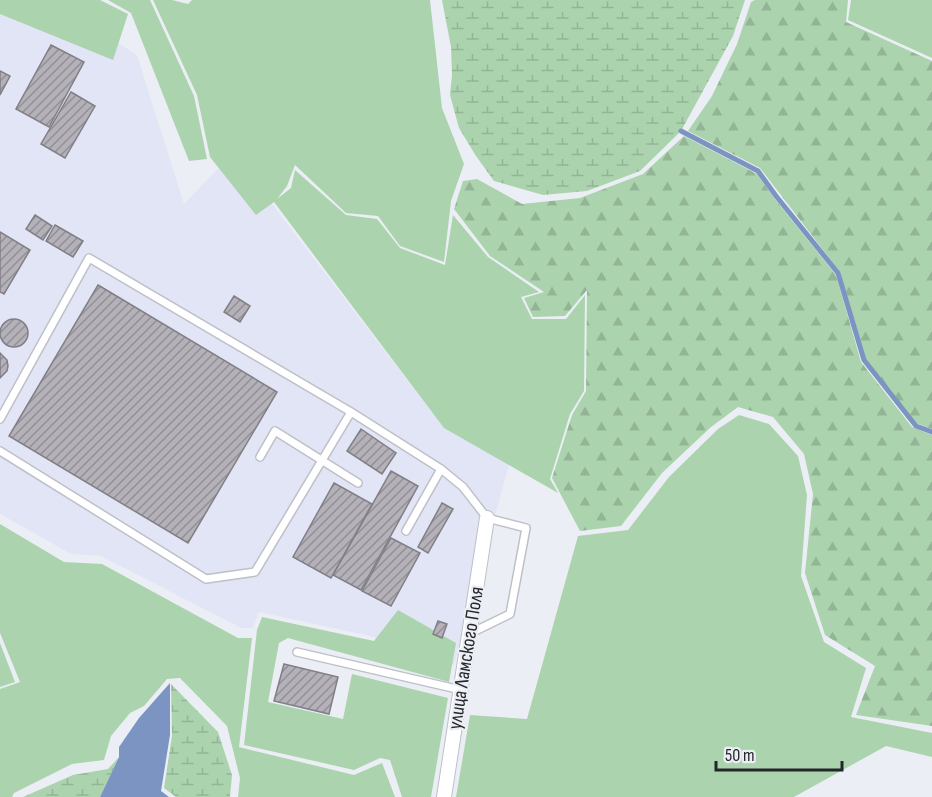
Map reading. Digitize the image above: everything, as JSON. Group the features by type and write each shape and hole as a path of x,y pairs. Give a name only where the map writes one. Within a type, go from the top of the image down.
{"street":[{"name":"улица Ламского Поля","path":"444,797 487,518"}],"lane":[{"path":"0,418 89,258 351,412 441,470 462,487 487,518 526,528 510,614 469,634"},
{"path":"0,451 206,579 255,572 351,412"},
{"path":"260,457 275,431 358,483"},
{"path":"406,531 441,470"},
{"path":"297,652 461,690"}],"shaded area":[{"path":"52,0 137,55 184,204 233,153 444,428 509,465 454,665 370,636 259,612 253,628 241,628 101,556 71,554 0,514 0,10"}],"green space":[{"path":"0,0 100,0 128,14 113,60 0,14"},
{"path":"108,0 150,0 194,96 207,159 189,161 131,13"},
{"path":"153,0 172,0 188,4 192,0 430,0 442,108 464,164 451,201 444,262 400,246 378,216 346,213 295,165 287,186 277,199 291,188 295,170 346,215 377,219 400,248 445,265 453,215 488,257 539,292 521,297 532,319 566,319 585,295 584,391 570,414 550,479 558,493 444,428 274,202 256,215 210,157 197,95"},
{"path":"442,0 745,0 733,36 681,131 640,171 587,191 543,195 494,181 459,128 450,95 451,47"},
{"path":"755,0 848,0 846,22 932,61 932,429 916,423 866,360 840,272 760,168 688,131 712,96 737,44 751,2"},
{"path":"851,0 932,0 932,58 848,20"},
{"path":"684,136 757,174 836,275 861,362 912,427 932,435 932,726 856,715 875,666 825,635 805,573 813,494 804,454 773,417 738,407 711,427 662,473 621,526 580,531 552,478 572,415 586,391 587,290 565,316 533,317 524,298 544,292 490,256 454,209 463,181 477,179 522,204 580,198 643,174"},
{"path":"739,415 769,424 798,456 807,495 801,576 824,642 866,668 851,717 932,733 932,757 886,746 794,797 456,797 470,715 527,719 578,536 628,530 669,477 718,429"},
{"path":"0,524 64,562 102,564 238,638 252,638 239,747 354,775 382,763 395,797 238,797 240,778 227,726 180,678 167,679 144,706 130,713 111,736 104,760 72,764 14,793 12,797 0,797 0,689 20,682 0,633"},
{"path":"398,610 456,643 449,682 288,638 279,643 268,702 343,719 352,674 448,698 431,797 402,797 390,760 380,758 354,770 244,745 257,630 262,617 374,641"},
{"path":"0,643 15,682 0,687"},
{"path":"171,684 218,732 232,775 230,797 176,797 164,788 172,736"},
{"path":"119,757 100,797 23,797 73,775 108,769"}],"water":[{"path":"170,683 170,735 161,791 169,797 100,797 119,757 119,747 139,718"}],"building":[{"path":"51,45 84,62 49,127 16,109"},
{"path":"0,71 10,76 0,95"},
{"path":"71,92 95,106 65,158 41,144"},
{"path":"35,215 52,226 43,240 26,229"},
{"path":"55,225 83,241 73,257 46,241"},
{"path":"0,232 30,250 4,294 0,292"},
{"path":"98,285 277,392 188,543 9,436"},
{"path":"234,296 250,306 240,322 224,312"},
{"path":"14,319 24,323 28,333 24,343 14,347 4,343 0,333 4,323"},
{"path":"0,353 7,360 8,366 7,371 0,378"},
{"path":"361,429 396,453 382,474 347,451"},
{"path":"391,471 418,486 361,590 333,575"},
{"path":"334,483 372,504 331,578 293,557"},
{"path":"442,503 453,509 428,553 418,547"},
{"path":"391,538 420,553 391,606 362,591"},
{"path":"438,621 447,624 442,638 433,634"},
{"path":"284,664 338,677 329,714 274,701"}],"waterway":[{"path":"681,131 758,171 838,273 864,360 916,426 932,432"}]}
